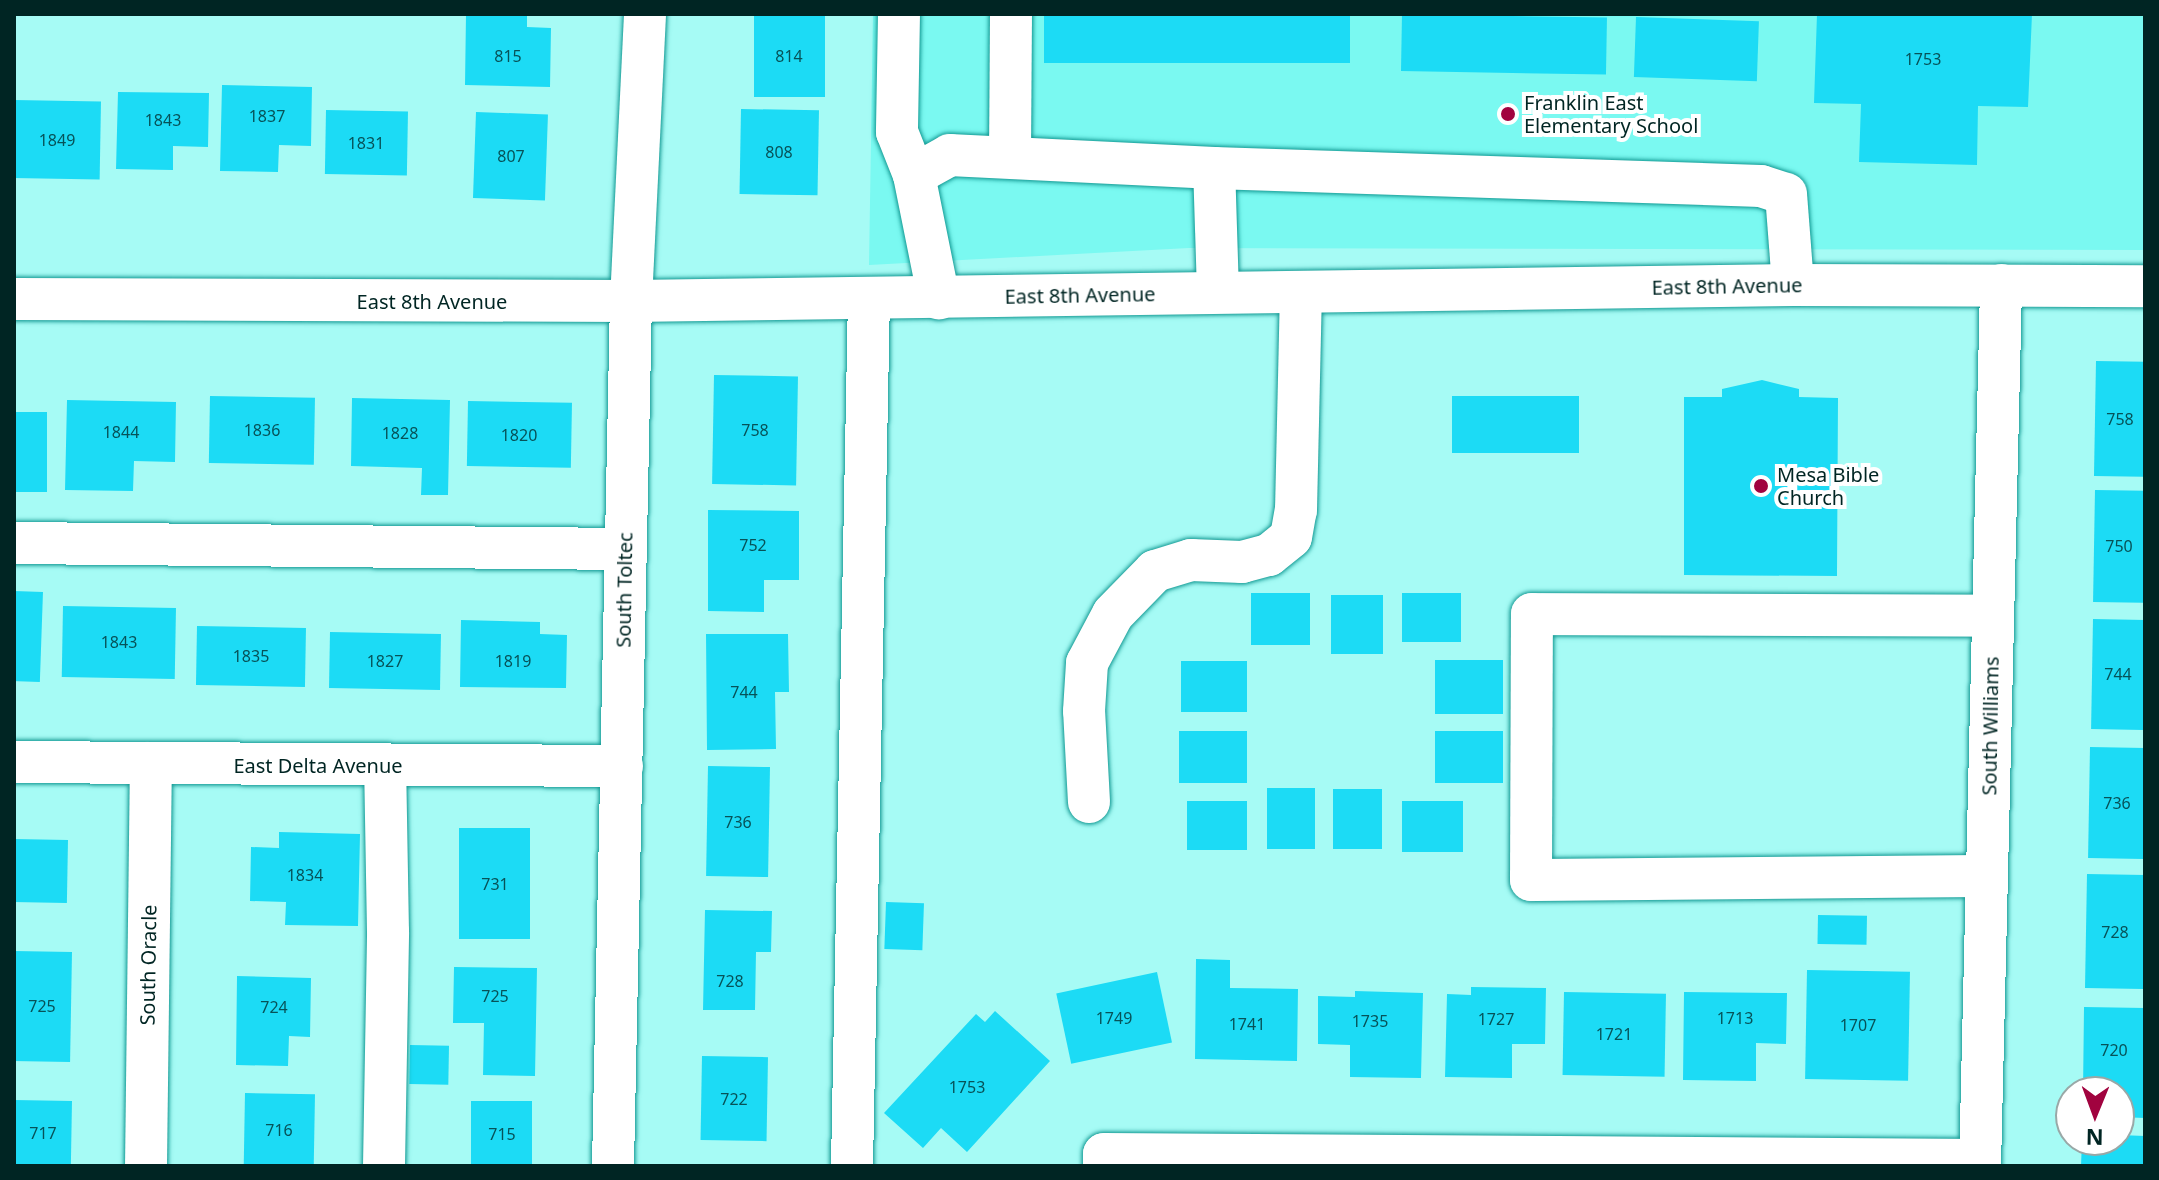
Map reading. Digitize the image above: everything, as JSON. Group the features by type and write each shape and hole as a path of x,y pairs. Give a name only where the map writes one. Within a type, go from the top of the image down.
{"street":[{"name":"South Toltec","path":"613,1166 624,549 631,301 645,14"},
{"path":"899,14 897,132 914,175 939,299"},
{"path":"1010,157 1011,14"},
{"path":"914,175 950,155 1214,168 1761,186 1786,194 1793,285"},
{"path":"1214,168 1218,292"},
{"name":"East 8th Avenue","path":"14,299 869,300 1793,285 2145,286"},
{"name":"South Williams","path":"1980,1163 2001,285"},
{"path":"1089,802 1084,711 1087,663 1113,614 1155,571 1191,560 1242,562 1269,555 1291,537 1296,510 1301,293"},
{"path":"852,1166 869,300"},
{"path":"14,543 624,549"},
{"path":"1986,876 1531,880 1532,614 1992,616"},
{"name":"East Delta Avenue","path":"14,762 622,766"},
{"name":"South Oracle","path":"146,1166 151,763"},
{"path":"384,1166 388,932 385,765"},
{"path":"1104,1160 1980,1163"}],"shaded area":[{"name":"Franklin East Elementary School","path":"873,14 2145,14 2145,250 1189,248 869,265"}],"building":[{"path":"466,14 527,14 527,27 551,28 550,87 465,85"},
{"path":"754,14 825,14 825,97 754,97"},
{"path":"1044,14 1350,14 1350,63 1044,63"},
{"path":"1402,14 1607,18 1606,75 1401,71"},
{"path":"1817,14 2032,14 2028,107 1978,106 1977,165 1859,162 1861,104 1814,103"},
{"path":"1636,17 1759,21 1757,81 1634,77"},
{"path":"222,85 312,87 311,146 279,145 278,172 220,171"},
{"path":"118,92 209,93 208,147 173,146 173,170 116,169"},
{"path":"14,100 101,102 100,180 14,178"},
{"path":"741,109 819,110 818,195 740,194"},
{"path":"326,110 408,111 407,175 325,174"},
{"path":"476,112 548,115 545,200 473,198"},
{"path":"2096,361 2145,362 2143,477 2094,476"},
{"path":"714,375 798,376 796,485 712,484"},
{"name":"Mesa Bible Church","path":"1762,380 1799,389 1799,397 1838,398 1837,576 1684,575 1684,397 1722,397 1722,389"},
{"path":"210,396 315,398 314,465 209,463"},
{"path":"1452,396 1579,396 1579,453 1452,453"},
{"path":"352,398 450,400 448,495 421,495 422,468 351,466"},
{"path":"67,400 176,402 175,462 134,461 133,491 65,490"},
{"path":"468,401 572,403 571,468 467,466"},
{"path":"14,412 47,412 47,492 14,492"},
{"path":"2095,490 2145,491 2143,603 2093,602"},
{"path":"708,510 799,511 799,580 764,580 764,612 708,611"},
{"path":"14,591 43,592 40,682 14,681"},
{"path":"1251,593 1310,593 1310,645 1251,645"},
{"path":"1402,593 1461,593 1461,642 1402,642"},
{"path":"1331,595 1383,595 1383,654 1331,654"},
{"path":"63,606 176,608 175,679 62,677"},
{"path":"2093,619 2145,620 2143,730 2091,729"},
{"path":"461,620 540,622 540,634 567,635 566,688 460,687"},
{"path":"197,626 306,628 305,687 196,685"},
{"path":"330,632 441,634 440,690 329,688"},
{"path":"706,634 788,634 789,692 775,692 776,749 707,750"},
{"path":"1435,660 1503,660 1503,714 1435,714"},
{"path":"1181,661 1247,661 1247,712 1181,712"},
{"path":"1179,731 1247,731 1247,783 1179,783"},
{"path":"1435,731 1503,731 1503,783 1435,783"},
{"path":"2090,747 2145,748 2143,859 2088,858"},
{"path":"708,766 770,767 768,877 706,876"},
{"path":"1267,788 1315,788 1315,849 1267,849"},
{"path":"1333,789 1382,789 1382,849 1333,849"},
{"path":"1187,801 1247,801 1247,850 1187,850"},
{"path":"1402,801 1463,801 1463,852 1402,852"},
{"path":"459,828 530,828 530,939 459,939"},
{"path":"279,832 360,834 358,926 285,925 286,902 250,901 251,847 279,848"},
{"path":"14,839 68,840 67,903 14,902"},
{"path":"2087,874 2145,875 2143,989 2085,988"},
{"path":"886,902 924,903 922,950 884,949"},
{"path":"705,910 772,911 771,952 756,952 755,1010 703,1010"},
{"path":"1818,915 1867,916 1866,945 1817,944"},
{"path":"14,951 72,952 70,1062 14,1061"},
{"path":"1196,959 1230,960 1230,988 1298,989 1297,1061 1195,1059"},
{"path":"454,967 537,968 535,1076 483,1075 484,1023 453,1023"},
{"path":"1807,970 1910,972 1908,1081 1805,1079"},
{"path":"1157,972 1172,1042 1071,1064 1056,993"},
{"path":"237,976 311,978 310,1037 289,1036 288,1066 236,1065"},
{"path":"1471,987 1546,988 1545,1044 1512,1044 1512,1078 1445,1077 1447,994 1471,995"},
{"path":"1355,991 1423,993 1421,1078 1350,1077 1350,1045 1318,1044 1318,996 1355,997"},
{"path":"1564,992 1666,994 1665,1077 1563,1075"},
{"path":"1684,992 1787,993 1786,1044 1756,1043 1756,1081 1683,1080"},
{"path":"2084,1007 2145,1008 2145,1118 2135,1118 2135,1076 2083,1076"},
{"path":"995,1011 1050,1061 967,1152 941,1128 923,1148 884,1113 976,1014 985,1022"},
{"path":"410,1045 449,1046 448,1085 409,1084"},
{"path":"702,1056 768,1057 767,1141 701,1140"},
{"path":"245,1093 315,1094 314,1166 244,1166"},
{"path":"14,1100 72,1101 71,1166 14,1166"},
{"path":"471,1101 532,1101 532,1166 471,1166"},
{"path":"2135,1136 2145,1136 2145,1166 2081,1166 2081,1156 2135,1156"}],"place":[{"name":"Franklin East Elementary School","path":"1508,114"},
{"name":"Mesa Bible Church","path":"1761,486"}]}
